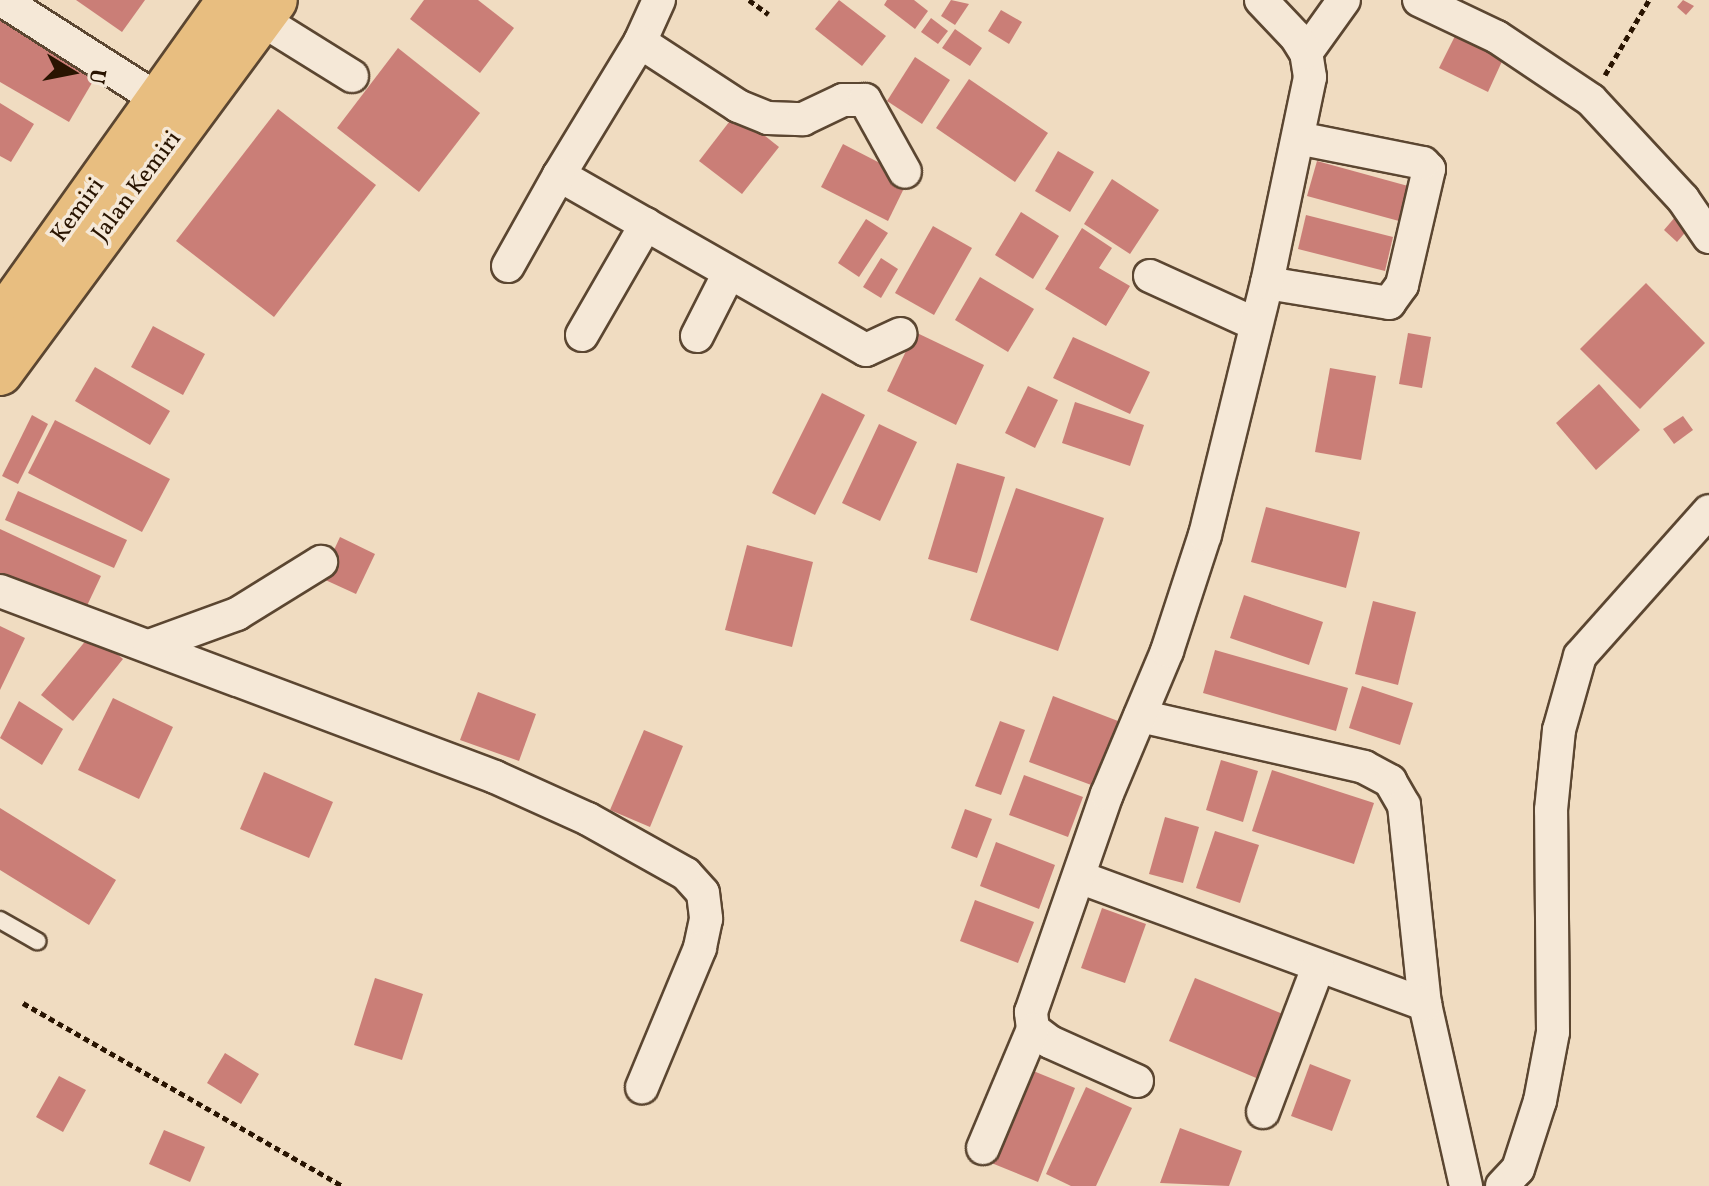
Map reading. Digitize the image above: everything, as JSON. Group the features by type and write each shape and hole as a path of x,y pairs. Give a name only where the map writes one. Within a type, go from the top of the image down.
{"highway":[{"name":"Jalan Kemiri","path":"159,100 256,7"},
{"name":"Jalan Kemiri","path":"0,373 256,7"},
{"name":"Kemiri","path":"0,322 159,100"}],"street":[{"path":"2,0 159,100"},
{"path":"508,266 640,42 659,0"},
{"path":"983,1148 1033,1029 1041,977 1205,535 1253,323 1267,283 1310,77 1306,53 1261,0"},
{"path":"1306,53 1344,0"},
{"path":"1428,2 1532,57 1591,100 1683,199 1709,237"},
{"path":"256,7 352,76"},
{"path":"640,42 738,106 768,118 803,119 843,100 865,100 905,172"},
{"path":"1267,283 1389,303 1402,285 1429,169 1423,163 1298,138"},
{"path":"559,175 866,350 901,334"},
{"path":"582,335 646,224"},
{"path":"697,336 729,273"},
{"path":"1150,276 1253,323"},
{"path":"1502,1186 1518,1169 1540,1101 1553,1032 1551,810 1559,730 1580,656 1709,511"},
{"path":"149,646 237,614 321,562"},
{"path":"0,591 495,777 588,819 686,874 703,893 706,919 700,948 642,1087"},
{"path":"1140,716 1364,767 1390,781 1404,805 1425,1004 1466,1186"},
{"path":"1079,877 1425,1004"},
{"path":"1263,1112 1318,967"},
{"path":"1033,1029 1137,1081"}],"lane":[{"path":"0,920 37,941"}],"path":[{"path":"749,0 768,14"},
{"path":"1591,100 1649,0"},
{"path":"23,1003 342,1186"}],"building":[{"path":"76,0 145,0 122,32"},
{"path":"424,0 478,0 514,28 480,73 410,19"},
{"path":"839,0 886,36 862,66 815,29"},
{"path":"887,0 914,0 928,11 915,29 884,5"},
{"path":"951,0 969,4 955,25 941,16"},
{"path":"1683,0 1694,6 1686,15 1677,7"},
{"path":"1001,10 1022,22 1009,44 988,31"},
{"path":"0,13 99,71 69,122 0,82"},
{"path":"931,18 948,31 938,44 921,32"},
{"path":"955,29 982,48 970,66 942,48"},
{"path":"1456,34 1504,57 1488,92 1439,68"},
{"path":"398,48 480,113 419,192 337,128"},
{"path":"915,57 950,80 922,124 887,101"},
{"path":"969,79 1048,133 1015,182 936,128"},
{"path":"0,103 34,124 11,162 0,156"},
{"path":"278,109 376,185 274,317 176,241"},
{"path":"736,113 779,147 742,194 699,161"},
{"path":"843,144 909,178 888,221 821,187"},
{"path":"1058,151 1094,172 1070,212 1035,191"},
{"path":"1317,161 1408,186 1399,221 1307,196"},
{"path":"1112,179 1159,210 1130,254 1084,224"},
{"path":"1021,212 1059,236 1033,279 995,255"},
{"path":"1306,215 1393,237 1385,271 1298,249"},
{"path":"1676,216 1689,228 1677,242 1664,230"},
{"path":"866,219 888,233 859,277 838,263"},
{"path":"933,226 972,248 934,315 895,293"},
{"path":"1082,228 1112,248 1099,268 1130,286 1106,326 1045,289"},
{"path":"881,258 898,269 881,298 863,287"},
{"path":"980,277 1034,309 1008,352 955,320"},
{"path":"1646,283 1705,343 1640,409 1580,349"},
{"path":"153,326 205,354 183,395 131,367"},
{"path":"915,332 984,365 956,425 887,391"},
{"path":"1408,333 1431,337 1422,388 1399,384"},
{"path":"1073,337 1150,372 1130,414 1053,378"},
{"path":"95,367 170,411 150,445 75,401"},
{"path":"1330,368 1376,376 1361,460 1315,452"},
{"path":"1599,384 1640,430 1596,470 1556,423"},
{"path":"1028,386 1058,400 1035,448 1005,433"},
{"path":"822,393 865,415 815,515 772,493"},
{"path":"1075,402 1144,425 1130,466 1062,443"},
{"path":"32,415 48,424 18,484 2,476"},
{"path":"1683,416 1693,430 1674,444 1663,429"},
{"path":"55,420 170,479 142,532 28,473"},
{"path":"879,424 917,442 880,521 842,503"},
{"path":"957,463 1005,477 977,573 928,559"},
{"path":"1016,488 1104,518 1058,651 970,620"},
{"path":"18,491 127,540 114,568 5,520"},
{"path":"1266,507 1360,532 1346,588 1251,562"},
{"path":"0,529 101,576 84,612 0,573"},
{"path":"340,537 375,554 356,594 321,578"},
{"path":"747,545 813,562 792,647 725,630"},
{"path":"1244,595 1323,622 1309,665 1230,638"},
{"path":"1373,601 1416,612 1398,685 1355,674"},
{"path":"0,626 25,638 0,690"},
{"path":"92,633 123,659 73,721 41,695"},
{"path":"1215,650 1348,688 1336,731 1203,693"},
{"path":"1362,686 1413,703 1400,745 1349,728"},
{"path":"478,692 536,714 519,761 460,740"},
{"path":"1053,696 1118,721 1094,786 1029,762"},
{"path":"113,698 173,727 139,799 78,770"},
{"path":"19,701 63,729 42,765 0,738"},
{"path":"1000,721 1025,730 1001,795 975,786"},
{"path":"644,730 683,746 650,827 610,810"},
{"path":"1221,760 1258,771 1243,822 1206,810"},
{"path":"1272,770 1374,803 1354,864 1252,831"},
{"path":"264,772 333,802 309,858 240,829"},
{"path":"1024,775 1083,797 1068,837 1009,815"},
{"path":"0,808 116,880 89,925 0,870"},
{"path":"965,809 992,819 977,858 951,848"},
{"path":"1165,817 1199,827 1183,883 1149,874"},
{"path":"1215,831 1259,845 1240,903 1196,888"},
{"path":"996,842 1055,865 1039,909 980,886"},
{"path":"975,900 1034,922 1018,963 960,941"},
{"path":"1102,908 1146,924 1125,983 1081,968"},
{"path":"375,978 423,994 402,1060 354,1045"},
{"path":"1195,978 1295,1019 1268,1083 1169,1041"},
{"path":"225,1053 259,1074 241,1104 207,1083"},
{"path":"1310,1064 1351,1080 1332,1131 1291,1116"},
{"path":"1026,1068 1075,1088 1038,1182 989,1162"},
{"path":"59,1076 86,1090 63,1132 36,1117"},
{"path":"1086,1087 1132,1108 1096,1186 1071,1186 1046,1174"},
{"path":"1180,1128 1242,1151 1229,1186 1160,1183"},
{"path":"164,1130 205,1147 190,1182 149,1164"}]}
